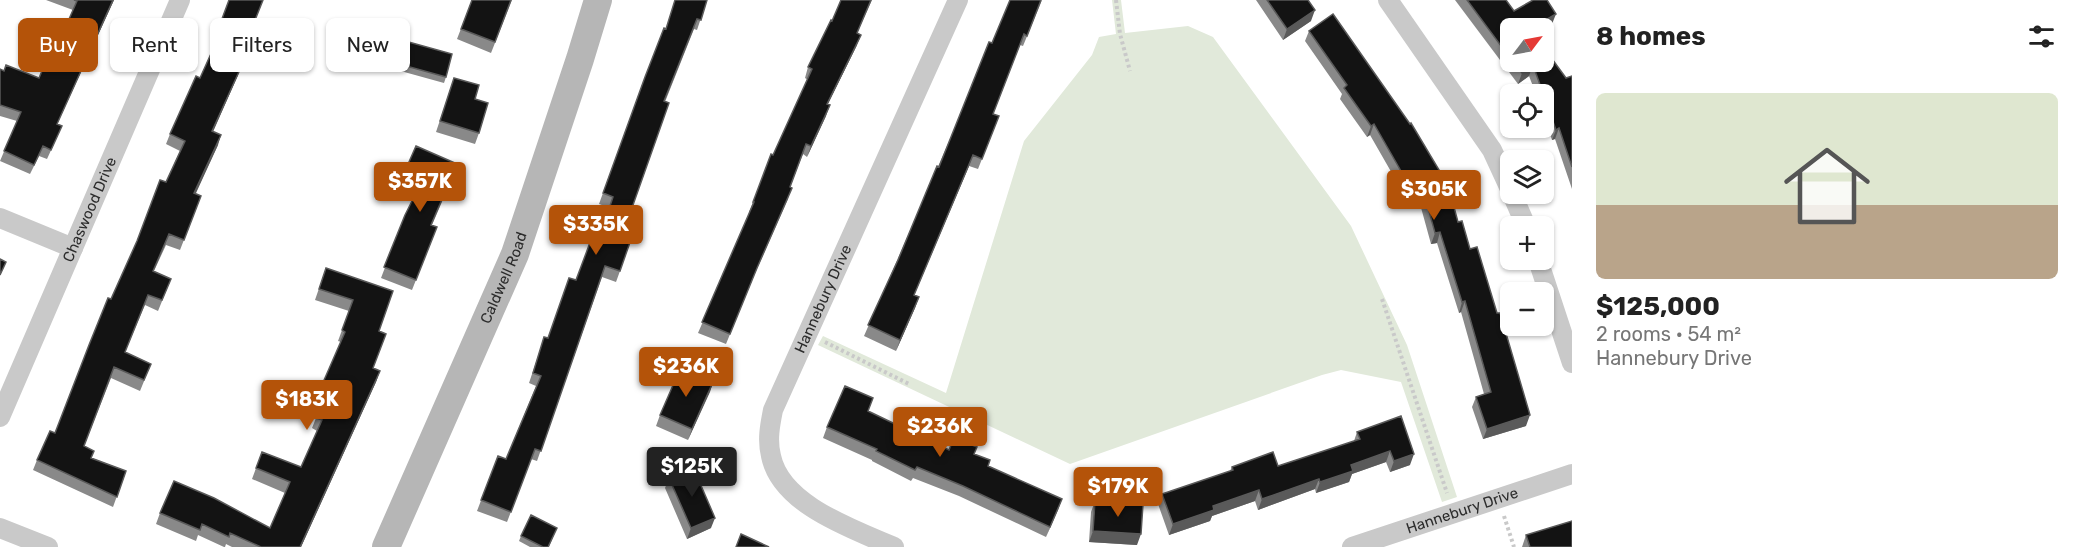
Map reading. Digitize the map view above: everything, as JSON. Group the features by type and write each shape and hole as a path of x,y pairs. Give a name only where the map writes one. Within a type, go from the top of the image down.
{"street":[{"name":"Chaswood Drive","path":"0,417 180,0"},
{"name":"Caldwell Road","path":"386,547 515,254 598,0"},
{"name":"Hannebury Drive","path":"894,547 842,524 800,500 780,478 771,457 769,434 773,410 958,0"},
{"path":"1389,0 1492,150 1500,167"},
{"path":"0,218 73,248"},
{"path":"1541,270 1572,363"},
{"name":"Hannebury Drive","path":"1352,547 1572,474"},
{"path":"0,528 48,547"}],"path":[{"path":"1116,0 1120,34 1130,71"},
{"path":"1382,299 1454,514"},
{"path":"808,333 909,384"},
{"path":"1498,499 1514,547"}],"green space":[{"path":"1112,0 1121,0 1125,33 1188,26 1213,37 1351,226 1407,345 1457,497 1442,502 1401,382 1341,370 1070,464 818,345 823,336 946,393 1024,141 1092,55 1099,37 1116,34"}],"building":[{"path":"74,0 113,0 98,33 98,18 69,18 77,1"},
{"path":"229,0 263,0 256,18 222,18"},
{"path":"472,0 511,0 495,42 461,29"},
{"path":"675,0 707,0 701,20 697,19 664,101 669,103 627,222 636,225 620,271 605,266 541,451 535,449 511,512 481,500 498,456 506,459 541,376 533,373 544,337 548,338 569,278 576,280 591,240 598,242 613,197 603,193"},
{"path":"841,0 871,0 857,33 861,35 827,104 830,105 811,146 806,144 790,187 792,188 730,334 702,322 754,202 771,154 773,155 812,69 808,67"},
{"path":"1010,0 1041,0 1027,36 1024,34 993,114 999,116 982,159 973,155 914,295 919,297 900,340 868,325 937,166 939,167 989,42 992,43"},
{"path":"1267,0 1308,0 1315,10 1287,29"},
{"path":"1467,0 1506,0 1514,11 1533,0 1547,0 1556,14 1549,18 1500,18 1500,45"},
{"path":"1333,14 1411,123 1448,185 1458,222 1462,221 1470,249 1477,247 1497,313 1500,313 1500,336 1507,336 1530,415 1487,429 1476,397 1491,392 1465,301 1462,302 1440,232 1435,233 1418,171 1405,178 1374,124 1371,126 1344,88 1347,85 1309,31"},
{"path":"410,42 452,54 446,77 410,67"},
{"path":"210,56 210,72 239,72 212,131 221,135 194,193 201,196 184,240 169,234 153,271 171,279 162,300 148,295 125,352 151,364 144,380 114,367 84,446 94,451 91,458 126,471 117,497 37,460 50,431 55,433 108,298 111,299 137,241 160,180 166,182 185,141 170,134 196,76 200,78"},
{"path":"1554,62 1566,78 1572,76 1572,167 1559,128 1556,130 1554,124 1554,84 1540,84 1535,72 1554,72"},
{"path":"6,65 18,70 18,72 39,78 42,72 80,72 57,124 62,126 51,150 43,146 34,165 4,151 21,112 0,105 0,69 4,71"},
{"path":"454,78 479,85 475,99 488,103 479,133 440,121"},
{"path":"416,146 457,164 431,225 437,227 416,280 384,267 405,215 423,179 405,171"},
{"path":"0,259 6,262 0,275"},
{"path":"326,268 393,291 379,331 386,334 373,368 380,371 300,547 261,547 230,533 229,537 202,524 200,530 160,513 174,481 214,498 270,528 290,482 256,468 262,452 301,467 322,420 316,418 325,397 318,394 345,332 342,330 353,300 319,289"},
{"path":"681,367 713,382 692,429 660,415"},
{"path":"845,386 873,398 868,411 949,450 954,438 977,447 974,454 990,460 988,466 1062,499 1050,527 963,486 917,467 915,470 876,451 877,449 827,427"},
{"path":"1401,416 1414,454 1394,461 1390,451 1351,465 1353,471 1320,482 1319,479 1262,499 1259,490 1213,506 1214,510 1173,524 1162,494 1233,470 1232,467 1273,452 1278,466 1360,439 1357,432"},
{"path":"693,467 715,518 691,528 669,478"},
{"path":"1095,501 1143,504 1141,534 1093,531"},
{"path":"531,515 557,528 548,547 543,547 521,536"},
{"path":"1572,521 1572,547 1530,547 1526,535"},
{"path":"741,534 769,547 736,547"}]}
